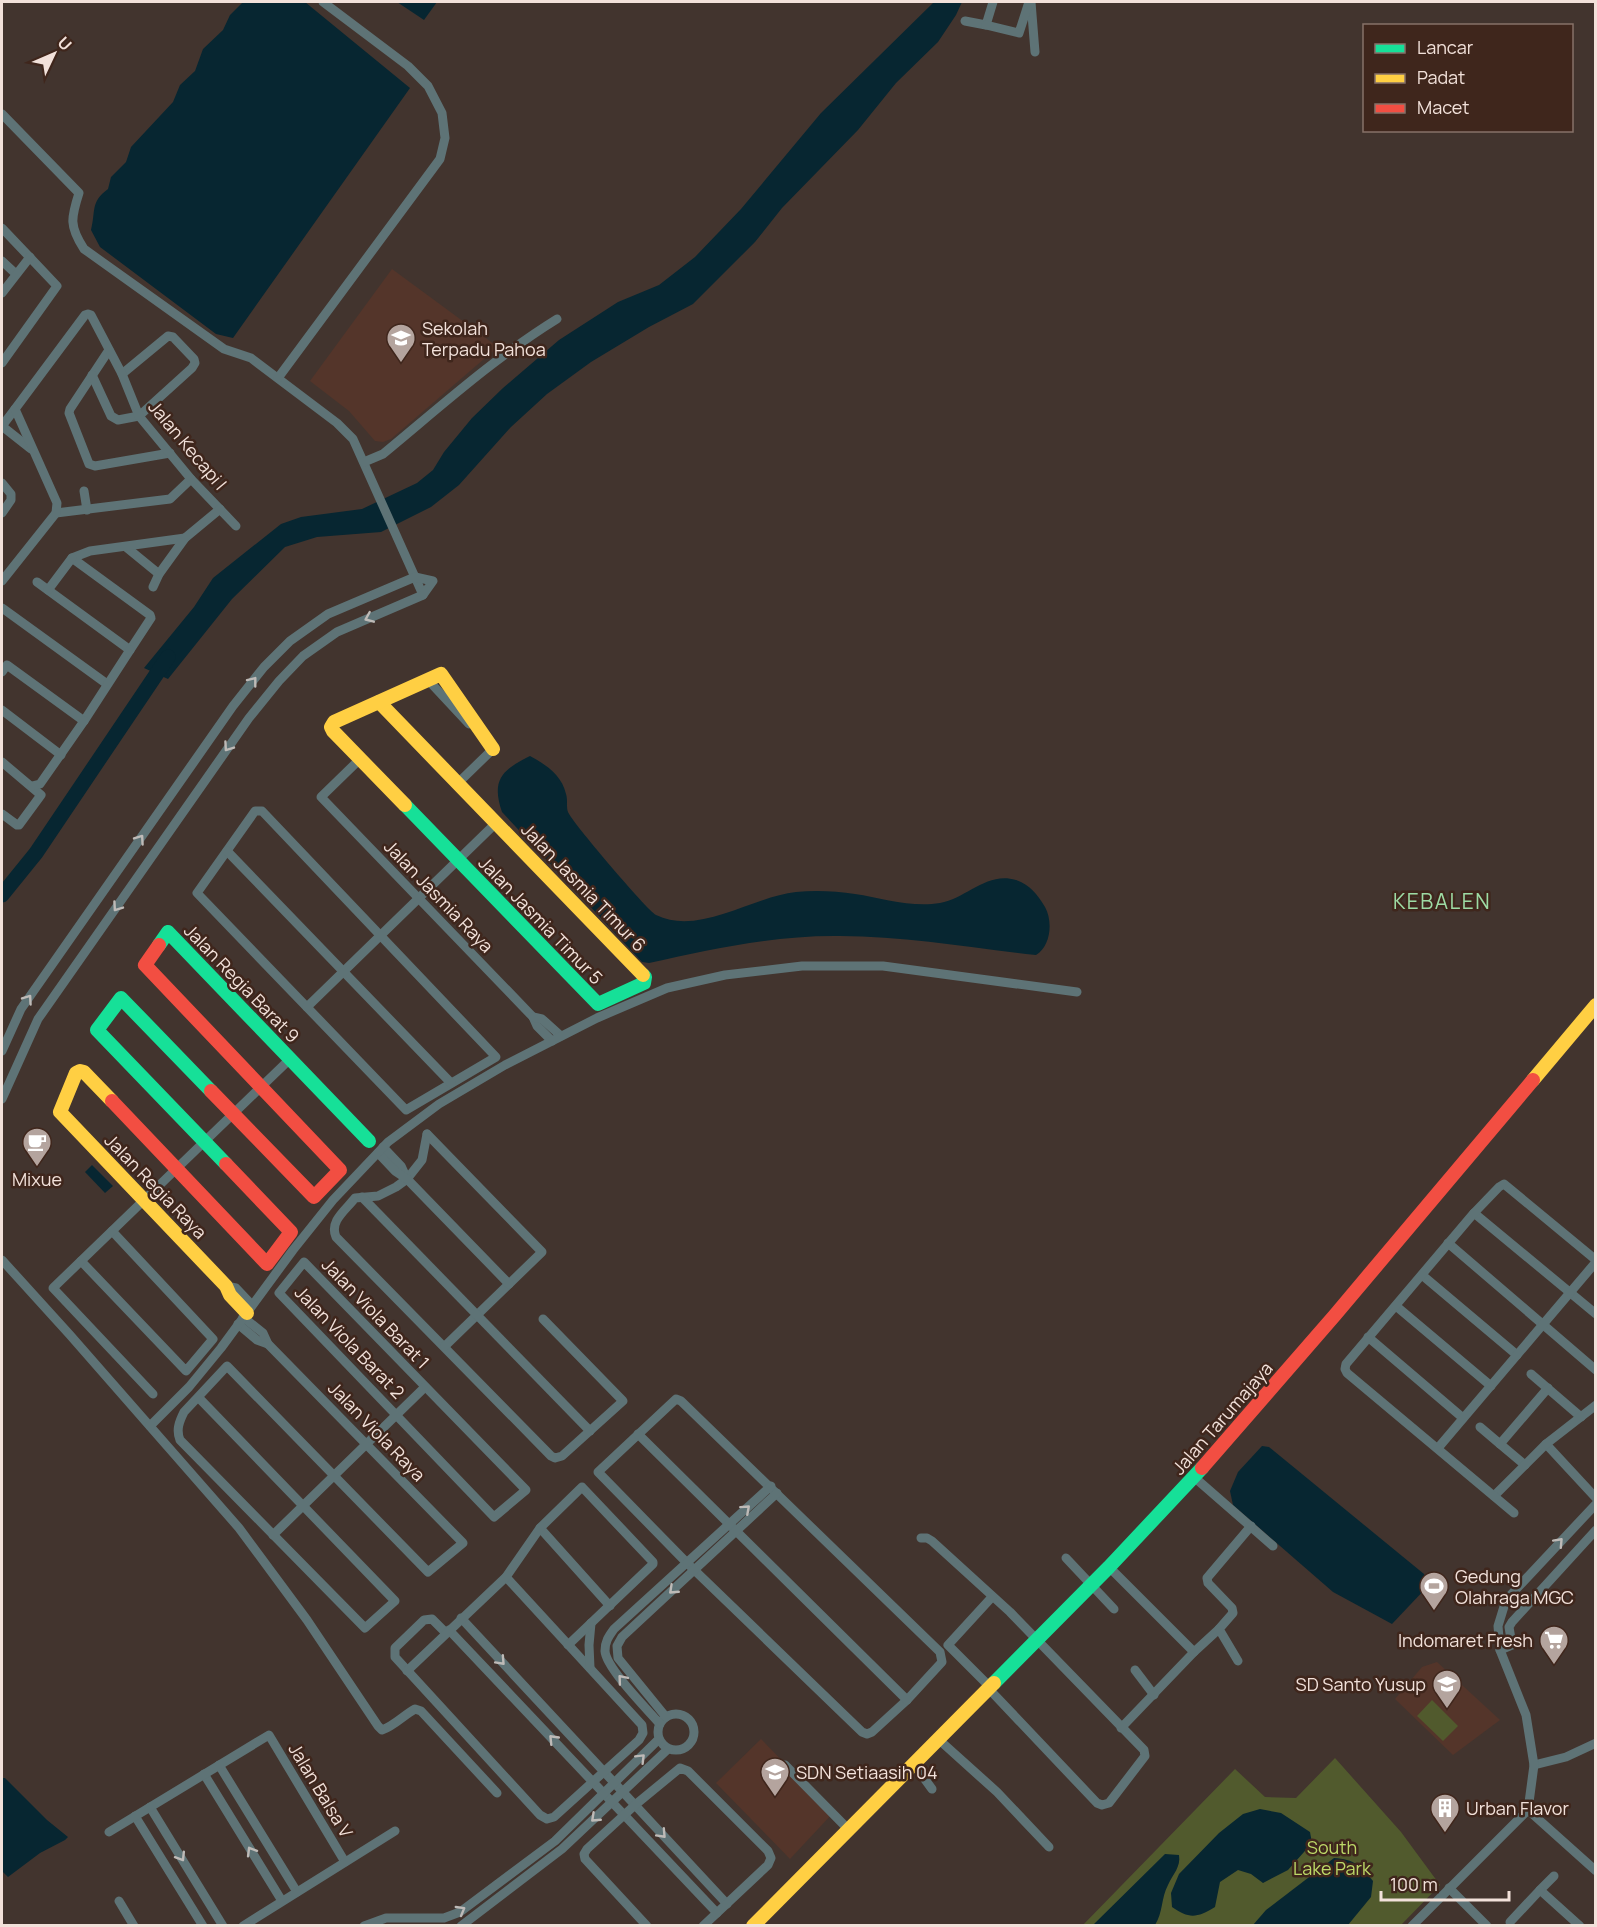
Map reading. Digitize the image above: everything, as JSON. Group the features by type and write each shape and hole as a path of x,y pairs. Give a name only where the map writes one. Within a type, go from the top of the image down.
{"street":[{"path":"278,378 440,159 445,138 442,113 428,86 408,66 323,2"},
{"path":"986,25 993,2"},
{"path":"1019,33 1030,2"},
{"path":"1030,2 1035,52"},
{"path":"965,21 1034,36"},
{"path":"2,114 79,193 71,218 74,234 84,249 224,349 251,358 337,423 353,439 423,595"},
{"path":"2,228 57,286 2,363"},
{"path":"2,293 30,257"},
{"path":"2,261 16,274"},
{"name":"Jalan Kecapi I","path":"15,409 85,315 91,315 122,374 139,416 191,479 236,526"},
{"path":"364,462 383,454 490,364 557,319"},
{"path":"92,375 111,416 118,420 139,416 195,363 194,359 173,337 168,336 122,374"},
{"path":"109,350 69,413 89,464 95,466 170,453"},
{"path":"2,581 56,513 57,503 15,409 2,426 33,451"},
{"path":"56,513 170,499 191,479"},
{"path":"2,483 8,489 11,500 2,513"},
{"path":"84,491 87,510"},
{"path":"153,587 159,574 185,538 220,509"},
{"path":"48,590 72,558 90,551 185,538"},
{"path":"126,547 159,574"},
{"path":"32,786 40,784 151,618 72,558"},
{"path":"2,1051 21,1009 233,706 264,667 290,641 328,614 415,577 433,581 423,595 338,632 303,656 279,681 249,718 38,1019 2,1097"},
{"path":"38,582 130,650"},
{"path":"2,608 107,684"},
{"path":"3,666 84,721"},
{"path":"379,702 434,677 493,749 458,783"},
{"name":"Jalan Jasmia Timur 5","path":"379,702 334,722 331,727 333,731 598,1004"},
{"name":"Jalan Jasmia Timur 6","path":"379,702 645,977 644,983 598,1004"},
{"path":"2,710 61,754"},
{"name":"Jalan Jasmia Raya","path":"360,759 321,797 533,1017 542,1019 556,1039"},
{"path":"2,762 41,795 20,825 2,814"},
{"path":"255,811 262,812 496,1057 406,1110 197,893 227,851 255,811"},
{"path":"307,1007 496,823"},
{"path":"227,851 451,1083"},
{"name":"Jalan Regia Barat 9","path":"261,1087 145,965 168,932 369,1141"},
{"path":"150,1426 189,1387 333,1200 381,1150 439,1104 504,1065 597,1018 667,988 725,975 801,966 883,966 1077,992"},
{"path":"176,1169 267,1264 291,1232 97,1030 121,998 314,1197 340,1170 261,1087"},
{"name":"Jalan Tarumajaya","path":"753,1926 848,1828 915,1766 939,1739 1095,1587 1196,1478 1596,1005"},
{"path":"153,1394 53,1288 290,1059"},
{"name":"Jalan Regia Raya","path":"176,1169 84,1072 76,1073 60,1112 226,1286 245,1315"},
{"path":"445,1346 543,1252 427,1134 422,1160 407,1179 378,1196 356,1198 334,1223 332,1229 336,1237 555,1458 562,1456 623,1401 543,1319"},
{"path":"381,1150 395,1171 407,1179 509,1284"},
{"path":"1438,1448 1596,1261 1504,1184 1474,1213 1368,1337 1346,1364 1345,1369 1514,1513"},
{"path":"362,1197 590,1431"},
{"path":"1474,1213 1596,1314"},
{"path":"81,1261 186,1371 213,1339 112,1231"},
{"path":"1448,1244 1596,1370"},
{"path":"2,1260 239,1528 307,1620 378,1726 382,1730 388,1728 415,1709 421,1711 497,1793"},
{"name":"Jalan Viola Barat 1","path":"279,1293 304,1262 526,1490 494,1517"},
{"path":"1422,1275 1517,1355"},
{"name":"Jalan Viola Barat 2","path":"279,1293 494,1517"},
{"path":"1396,1306 1491,1386"},
{"name":"Jalan Viola Raya","path":"245,1315 257,1340 268,1344 463,1543 428,1572 334,1475"},
{"path":"1368,1337 1463,1418"},
{"path":"198,1397 395,1600 365,1628 180,1440 177,1434 179,1422 184,1412 198,1397 227,1366 334,1475"},
{"path":"1531,1374 1581,1417"},
{"path":"273,1535 425,1387"},
{"path":"1500,1444 1548,1388"},
{"path":"676,1400 681,1401 774,1490 940,1652 942,1662 907,1700 867,1734 862,1732 687,1563 598,1472 676,1400"},
{"path":"1494,1496 1546,1444 1596,1405"},
{"path":"1480,1427 1525,1465"},
{"path":"638,1434 907,1700"},
{"path":"1546,1444 1596,1498"},
{"path":"1196,1478 1273,1546"},
{"path":"407,1671 506,1577 540,1528 582,1487 653,1562 652,1566 568,1644"},
{"path":"364,1926 386,1918 444,1918 460,1912 559,1845 659,1739 663,1720 618,1658 617,1646 622,1637 695,1570 733,1528 774,1490"},
{"path":"1412,1926 1528,1810 1534,1765 1527,1715 1500,1650 1498,1626 1506,1600 1596,1504"},
{"path":"1121,1728 1219,1629 1233,1611 1207,1578 1251,1526"},
{"path":"540,1528 610,1606"},
{"path":"663,1720 610,1666 605,1653 606,1640 614,1629 687,1563 733,1528"},
{"path":"1500,1650 1512,1645 1509,1627 1512,1622 1596,1530"},
{"path":"921,1538 932,1541 992,1597 1144,1750 1145,1756 1109,1803 1102,1805 1097,1803 948,1645 992,1597"},
{"path":"1066,1557 1114,1609"},
{"path":"1111,1569 1194,1652"},
{"path":"506,1577 642,1725 643,1733 639,1740 604,1772 594,1781 554,1817 547,1819 540,1815 395,1657 396,1648 424,1620 432,1619 448,1631 594,1781 717,1913"},
{"path":"461,1618 727,1904"},
{"path":"590,1669 591,1623"},
{"path":"1219,1629 1238,1661"},
{"path":"1135,1670 1154,1695"},
{"path":"659,1739 668,1749 680,1750 691,1743 695,1731 690,1719 678,1714 663,1720"},
{"name":"Jalan Balsa V","path":"219,1765 269,1735 345,1862"},
{"path":"939,1739 997,1792 1049,1847"},
{"path":"1534,1765 1566,1757 1596,1743"},
{"path":"461,1926 613,1802 668,1749"},
{"path":"109,1832 219,1765 297,1892"},
{"path":"785,1765 848,1828"},
{"path":"915,1766 932,1789"},
{"path":"647,1926 585,1859 584,1854 635,1805 680,1768 688,1772 768,1851 771,1858 768,1865 703,1926"},
{"path":"204,1774 282,1901"},
{"path":"150,1807 223,1926"},
{"path":"1528,1810 1596,1871"},
{"path":"135,1816 203,1926"},
{"path":"243,1926 394,1831"},
{"path":"1510,1924 1554,1876"},
{"path":"1449,1888 1487,1926"},
{"path":"1540,1890 1580,1926"},
{"path":"119,1901 134,1926"}],"shaded area":[{"name":"Sekolah Terpadu Pahoa","path":"392,269 498,347 391,439 383,442 375,441 349,411 310,381"},
{"name":"SD Santo Yusup","path":"1437,1662 1500,1720 1453,1755 1395,1699 1422,1667"},
{"name":"SDN Setiaasih 04","path":"761,1739 833,1813 790,1859 716,1783"}],"green space":[{"path":"1432,1700 1458,1726 1443,1741 1417,1716"},
{"name":"South Lake Park","path":"1335,1758 1401,1832 1440,1885 1401,1925 1082,1926 1235,1769 1265,1797 1296,1798"}],"water":[{"path":"243,2 305,2 410,88 233,338 216,334 100,247 91,230 98,198 108,189 111,177 126,162 131,147 173,102 180,85 195,71 203,49 223,30 230,15"},
{"path":"397,2 437,2 424,20"},
{"path":"934,2 962,2 938,42 896,83 858,130 782,208 755,242 693,304 591,362 547,394 511,427 459,485 431,507 381,532 317,537 285,547 232,599 168,679 144,668 194,607 213,578 281,524 301,517 362,509 417,483 433,470 444,452 472,418 559,340 618,302 659,285 695,257 741,209 821,113"},
{"path":"530,756 547,767 561,781 567,796 567,810 572,819 625,883 656,915 673,920 690,921 725,913 779,895 811,891 840,892 908,903 940,903 986,882 1006,878 1025,884 1042,902 1049,919 1048,940 1036,955 889,938 816,936 744,944 649,963 642,962 502,812 498,792 501,777 512,766"},
{"path":"92,1165 113,1186 105,1193 85,1172"},
{"path":"1262,1446 1269,1447 1424,1574 1427,1587 1392,1624 1333,1592 1233,1505 1230,1491 1238,1472"},
{"path":"2,1778 5,1778 47,1820 68,1837 40,1853 8,1877 2,1871"},
{"path":"1260,1809 1281,1813 1310,1832 1312,1843 1288,1870 1263,1883 1251,1874 1238,1870 1220,1882 1215,1907 1203,1913 1193,1916 1183,1914 1172,1907 1171,1893 1179,1874 1219,1833 1243,1814"},
{"path":"1165,1854 1179,1855 1179,1863 1166,1890 1155,1925 1093,1925"},
{"path":"1334,1858 1356,1864 1373,1881 1371,1897 1348,1925 1253,1925 1266,1910"}],"waterway":[{"path":"2,895 36,853 168,657"}],"traffic: fast":[{"path":"405,805 598,1004 644,983 643,975"},
{"path":"159,945 168,932 369,1141"},
{"path":"211,1091 121,998 97,1030 226,1164"},
{"path":"994,1683 1109,1567 1202,1468"}],"traffic: slow":[{"path":"405,805 333,731 331,727 334,722 441,674 493,749"},
{"path":"379,702 643,975"},
{"path":"1533,1080 1596,1005"},
{"path":"112,1101 84,1072 80,1071 76,1073 60,1112 226,1286 230,1295 247,1313"},
{"path":"753,1926 994,1683"}],"traffic: jam":[{"path":"159,945 145,965 340,1170 314,1197 211,1091"},
{"path":"1202,1468 1335,1315 1533,1080"},
{"path":"112,1101 267,1264 291,1232 226,1164"}],"place":[{"name":"Sekolah Terpadu Pahoa","path":"401,364"},
{"name":"Mixue","path":"37,1168"},
{"name":"Gedung Olahraga MGC","path":"1434,1612"},
{"name":"Indomaret Fresh","path":"1554,1666"},
{"name":"SD Santo Yusup","path":"1447,1710"},
{"name":"SDN Setiaasih 04","path":"775,1798"},
{"name":"Urban Flavor","path":"1445,1834"}],"district":[{"name":"KEBALEN","path":"1442,901"}]}
